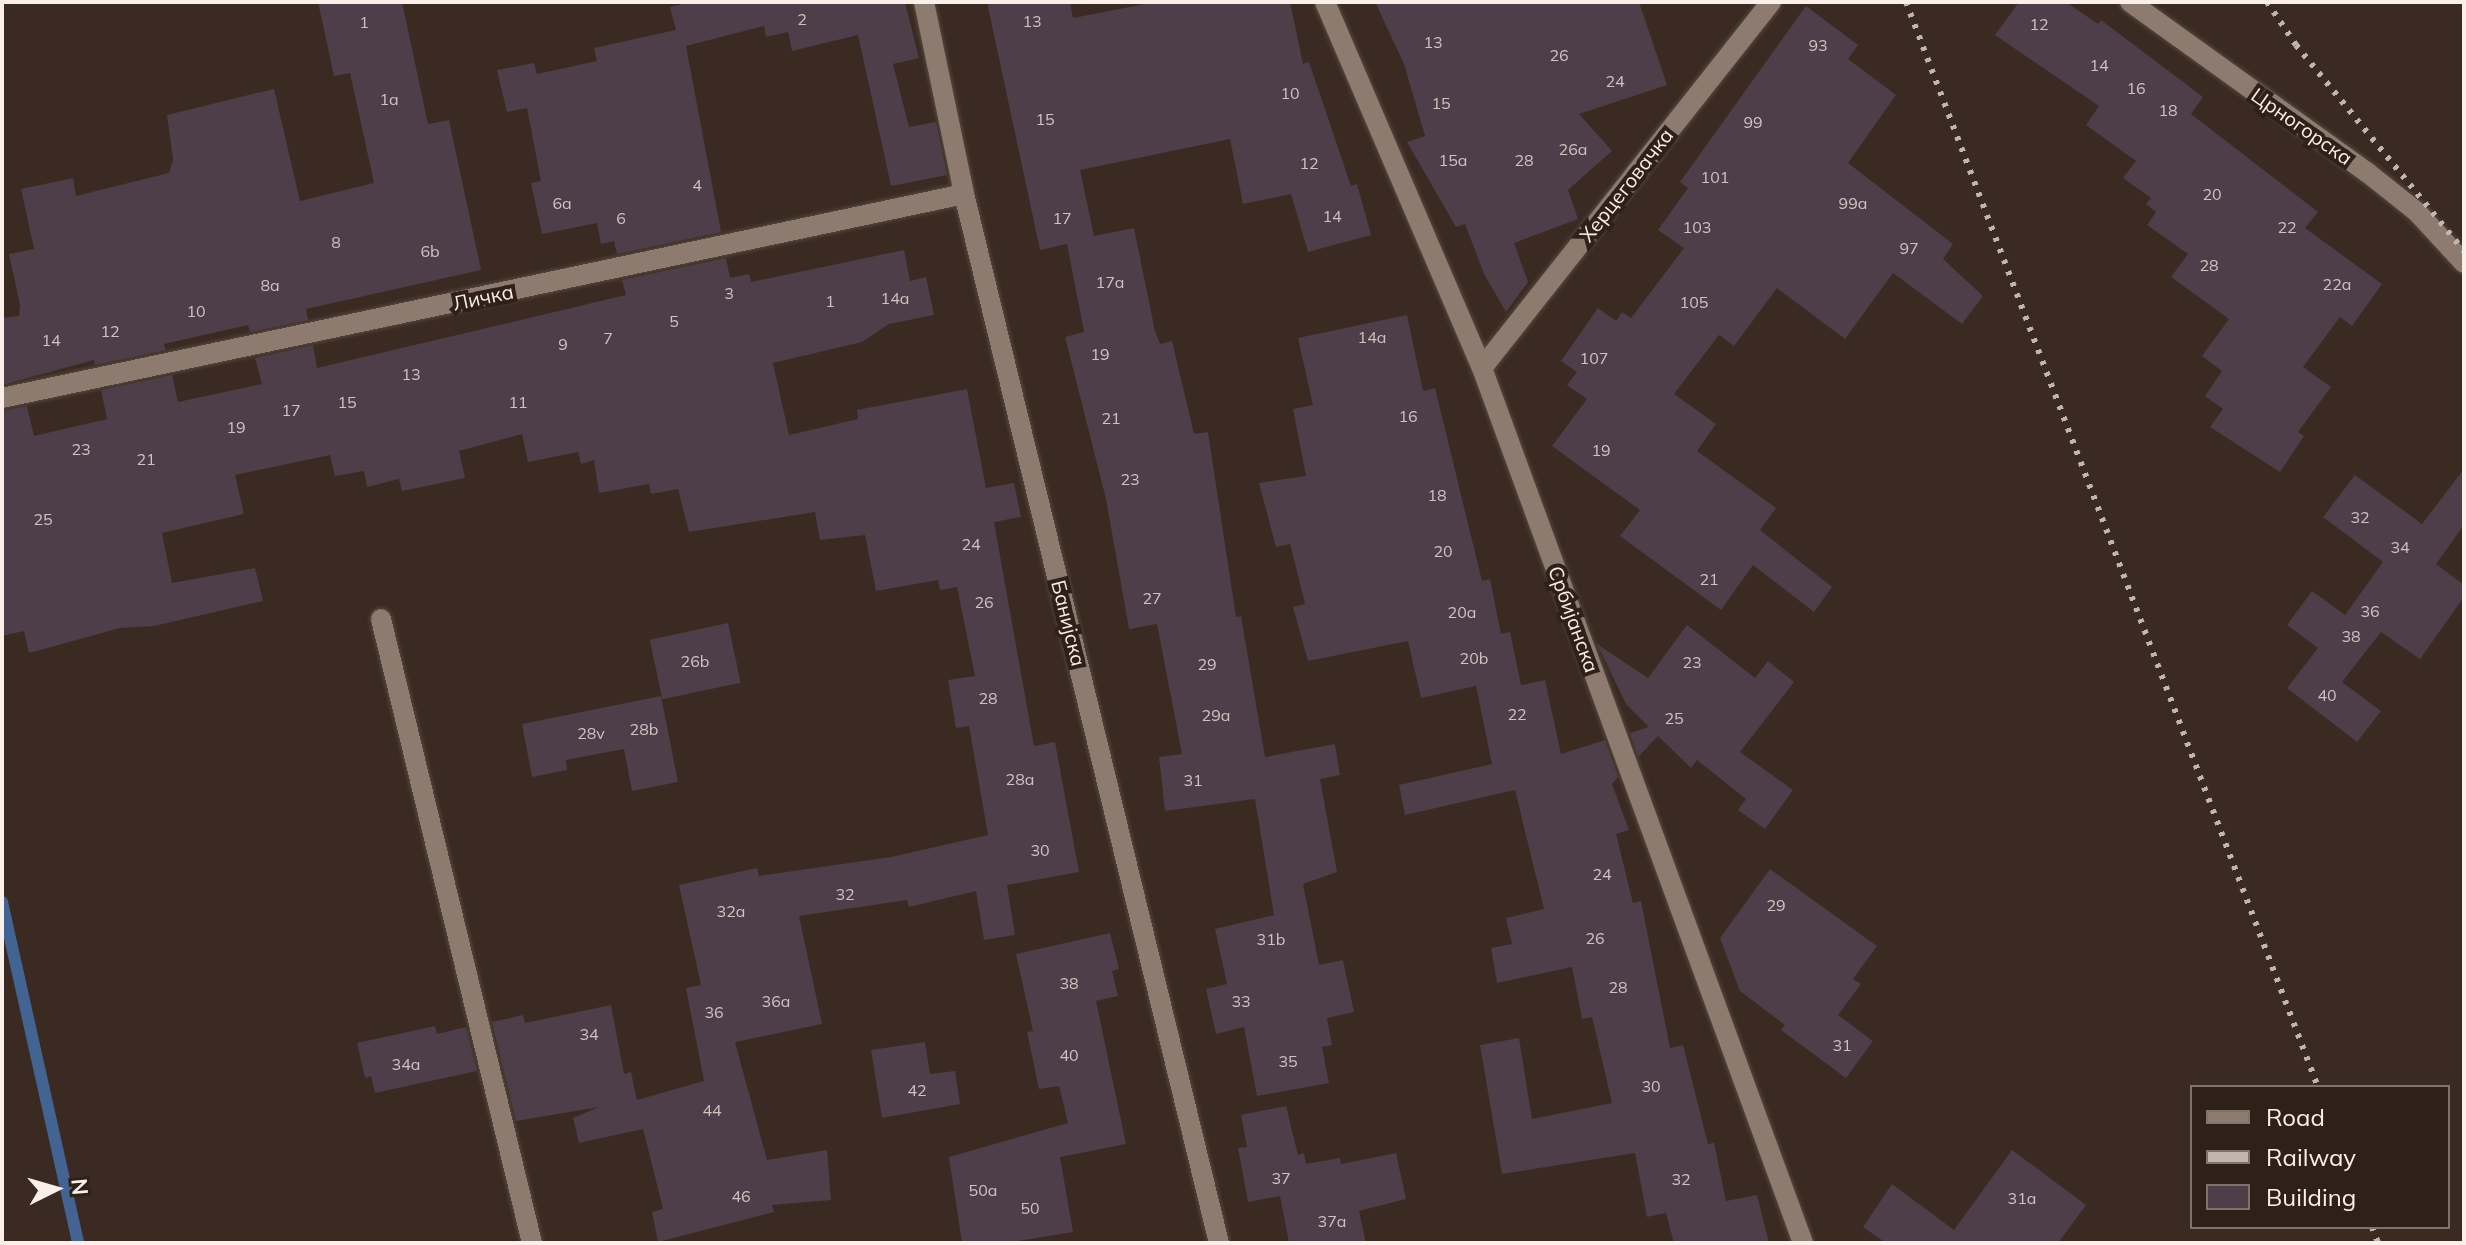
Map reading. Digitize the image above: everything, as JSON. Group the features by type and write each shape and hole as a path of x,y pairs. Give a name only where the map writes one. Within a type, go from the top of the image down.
{"street":[{"name":"Банијска","path":"924,2 964,194 1219,1243"},
{"name":"Србијанска","path":"1325,2 1482,368 1803,1243"},
{"name":"Херцеговачка","path":"1482,368 1771,2"},
{"name":"Црногорска","path":"2130,2 2368,173 2417,212 2464,263"},
{"name":"Личка","path":"2,398 964,194"},
{"path":"381,619 532,1243"}],"building":[{"path":"318,2 402,2 428,124 449,120 481,270 306,309 308,320 250,332 248,325 164,344 166,350 95,365 94,360 2,385 2,318 19,316 20,305 9,254 34,249 21,189 73,178 76,196 169,173 173,159 167,115 274,89 300,201 374,183 350,73 334,76"},
{"path":"691,2 905,2 919,58 893,64 909,127 936,122 947,175 891,186 858,35 792,51 788,32 766,37 764,26 686,46 721,232 617,254 614,241 601,244 597,223 542,234 531,183 541,181 527,108 507,112 497,70 534,63 537,74 597,61 594,48 676,30 670,7"},
{"path":"987,2 1070,2 1073,18 1155,2 1290,2 1303,64 1309,62 1351,186 1357,184 1371,235 1308,252 1291,194 1243,204 1230,139 1080,170 1094,236 1134,228 1155,331 1160,344 1172,341 1194,434 1208,432 1236,617 1241,616 1265,757 1335,744 1340,775 1320,779 1337,872 1303,884 1319,965 1343,960 1354,1012 1327,1018 1332,1045 1322,1047 1329,1083 1257,1096 1244,1027 1216,1034 1206,989 1227,984 1215,929 1274,915 1255,799 1165,811 1159,757 1182,754 1157,624 1129,629 1106,499 1065,337 1084,332 1067,244 1040,250"},
{"path":"1375,2 1639,2 1667,85 1579,114 1612,151 1568,190 1578,219 1514,243 1528,282 1506,312 1484,274 1465,224 1456,227 1407,142 1425,136 1404,64"},
{"path":"2019,2 2066,2 2098,24 2101,20 2203,97 2191,114 2318,212 2305,228 2382,284 2352,326 2340,317 2303,367 2331,387 2298,432 2304,436 2280,472 2210,427 2223,409 2205,396 2222,371 2202,356 2229,319 2171,277 2188,254 2147,225 2156,212 2146,204 2151,198 2123,178 2136,161 2086,125 2099,106 1995,35"},
{"path":"1806,6 1858,45 1848,59 1896,95 1848,163 1953,244 1943,259 1983,296 1962,324 1893,273 1845,339 1777,288 1734,346 1719,335 1674,394 1716,424 1697,451 1776,508 1760,530 1832,587 1814,612 1753,565 1721,610 1620,536 1640,510 1552,446 1587,399 1567,385 1577,372 1561,361 1598,308 1616,321 1622,312 1631,318 1684,248 1658,230 1688,188 1680,182"},
{"path":"904,250 910,281 926,277 934,315 889,324 862,342 773,363 789,435 858,419 857,410 967,389 986,488 1014,483 1021,517 994,522 1034,746 1055,742 1079,872 1007,885 1015,935 984,940 976,891 909,907 907,900 799,916 822,1024 735,1042 767,1160 827,1150 831,1200 772,1205 774,1212 658,1242 652,1212 663,1209 643,1129 579,1143 573,1118 599,1107 516,1121 492,1022 523,1015 525,1023 611,1005 624,1074 631,1072 637,1100 704,1081 686,988 701,985 679,885 757,868 759,876 891,857 988,835 969,726 956,728 948,680 975,676 957,587 940,590 938,580 876,591 865,535 820,540 815,512 689,532 678,489 651,494 649,484 599,493 594,460 581,464 578,452 528,462 522,434 459,451 465,478 402,491 399,479 367,487 364,471 335,476 330,455 235,475 244,514 162,533 172,583 255,568 263,601 154,626 120,628 29,653 24,631 2,636 2,411 27,406 34,436 107,419 101,390 172,375 178,402 262,384 255,358 313,345 317,368 626,295 622,280 726,258 730,278 749,274 751,282"},
{"path":"1407,315 1423,391 1435,388 1482,581 1490,579 1501,634 1510,632 1521,685 1545,680 1561,754 1605,740 1618,777 1612,784 1629,830 1616,834 1633,903 1641,901 1670,1048 1683,1045 1708,1144 1714,1143 1726,1201 1757,1195 1769,1243 1674,1243 1666,1213 1647,1217 1635,1153 1502,1174 1480,1045 1519,1038 1532,1119 1612,1103 1592,1017 1582,1019 1572,967 1497,983 1491,948 1512,944 1506,918 1544,909 1515,790 1405,815 1399,785 1492,764 1476,686 1421,698 1408,641 1308,661 1293,607 1305,604 1290,544 1276,547 1259,483 1306,476 1293,409 1313,405 1298,338"},
{"path":"2464,469 2464,525 2436,564 2464,585 2464,597 2420,659 2381,632 2342,682 2381,711 2357,742 2287,688 2318,648 2287,625 2312,591 2345,615 2383,562 2323,517 2355,475 2422,524"},
{"path":"728,623 741,683 662,699 650,640"},
{"path":"1687,625 1755,678 1768,661 1794,682 1740,752 1793,790 1765,829 1738,810 1746,799 1697,760 1691,768 1658,736 1638,757 1630,733 1649,727 1626,704 1597,644 1648,678"},
{"path":"661,696 678,782 632,791 624,749 566,760 567,770 532,777 522,724"},
{"path":"1770,869 1877,946 1853,979 1861,984 1838,1015 1873,1041 1846,1078 1781,1030 1785,1025 1740,991 1720,938"},
{"path":"1110,933 1119,969 1112,971 1118,996 1096,1001 1126,1144 1060,1157 1073,1232 1006,1243 962,1243 949,1157 1068,1123 1059,1086 1039,1089 1027,1032 1033,1031 1016,954"},
{"path":"435,1026 437,1034 466,1027 477,1071 375,1093 371,1076 365,1078 357,1043"},
{"path":"925,1042 930,1074 955,1071 960,1104 882,1118 871,1050"},
{"path":"1286,1106 1298,1155 1304,1153 1306,1164 1340,1158 1341,1164 1396,1153 1406,1199 1359,1211 1366,1243 1289,1243 1280,1196 1248,1202 1238,1148 1247,1147 1241,1115"},
{"path":"2012,1150 2086,1205 2058,1243 1886,1243 1863,1227 1892,1184 1954,1230"}],"waterway":[{"path":"2,902 78,1243"}],"railway":[{"path":"1906,2 2317,1085"},
{"path":"2267,2 2296,45 2464,251"},
{"path":"2373,1229 2378,1243"}]}
